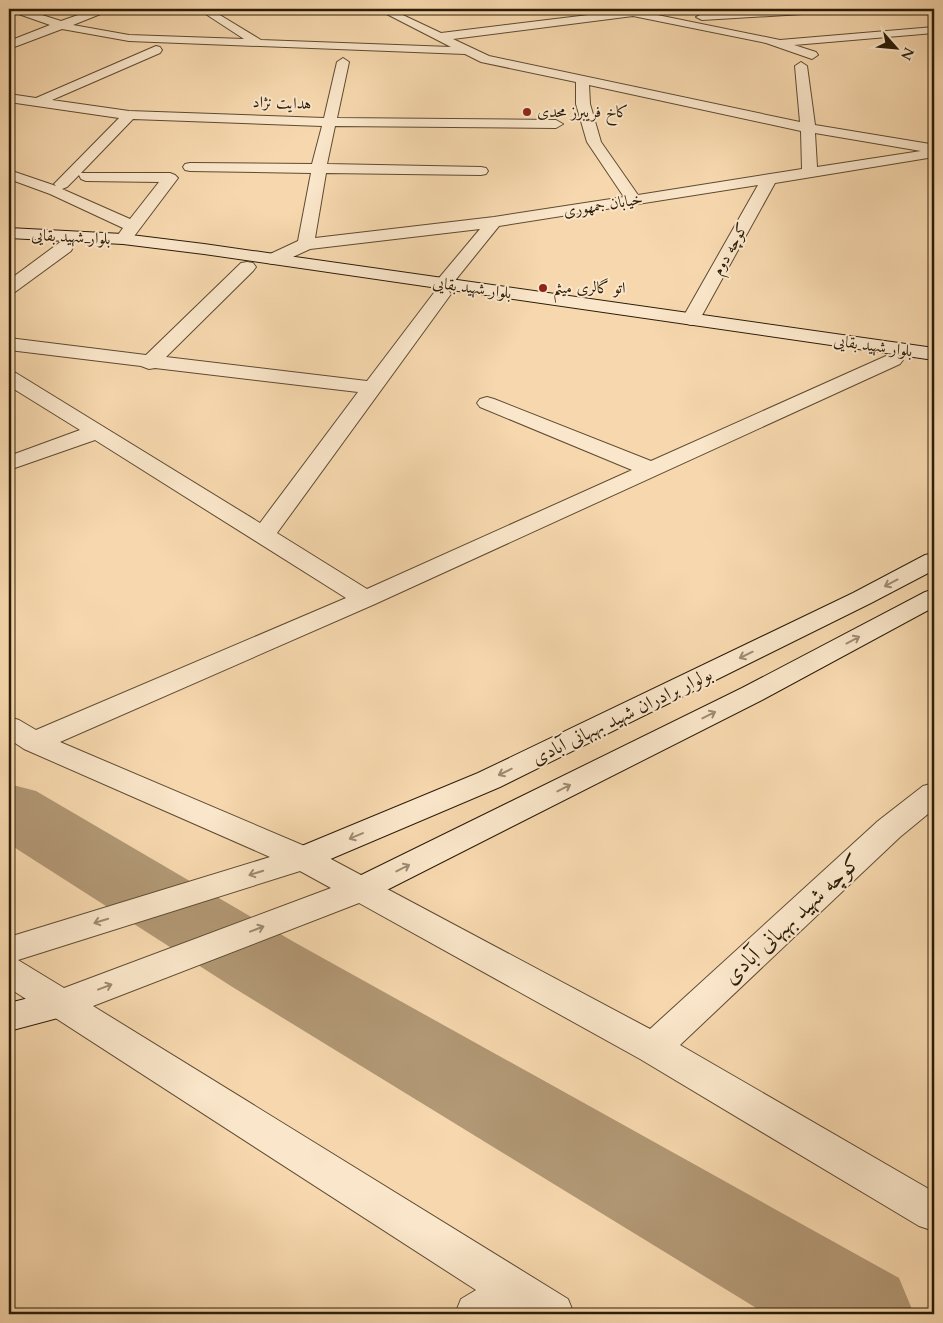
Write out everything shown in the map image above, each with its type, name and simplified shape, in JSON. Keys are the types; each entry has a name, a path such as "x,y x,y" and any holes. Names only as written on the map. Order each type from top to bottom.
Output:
{"street":[{"path":"14,9 58,26 96,35 260,44 466,51"},
{"path":"9,44 104,9"},
{"path":"203,9 260,44"},
{"path":"382,9 485,59 808,128 934,148"},
{"path":"613,9 776,42 812,55"},
{"path":"663,19 835,9"},
{"path":"920,9 934,12"},
{"path":"440,37 635,13"},
{"path":"776,42 934,30"},
{"path":"37,102 156,50"},
{"path":"306,244 319,168 343,62"},
{"path":"801,66 808,128 810,173"},
{"path":"582,79 583,104 594,142 634,200"},
{"name":"هدایت نژاد","path":"9,98 128,115 330,122 556,124"},
{"path":"55,191 128,115"},
{"name":"خیابان جمهوری","path":"274,259 306,244 494,222 934,153"},
{"path":"190,166 481,171"},
{"path":"9,174 55,191 128,233 170,178 86,176"},
{"name":"کوچه دوم","path":"691,319 769,179"},
{"path":"263,535 494,222"},
{"name":"بلوار شهید بقایی","path":"9,233 128,233 443,289 934,366"},
{"name":"بلوار شهید بقایی","path":"9,244 65,247 443,289 691,319 934,354"},
{"path":"9,288 65,247"},
{"path":"149,363 247,267"},
{"path":"9,344 149,363 372,388"},
{"path":"21,734 366,599 893,360"},
{"path":"9,377 366,599"},
{"path":"487,403 652,470"},
{"path":"9,462 96,432"},
{"name":"بولوار برادران شهید بهبهانی آبادی","path":"9,950 303,858 489,780 862,598 934,560"},
{"name":"بولوار برادران شهید بهبهانی آبادی","path":"9,1017 60,1004 359,890 752,694 934,596"},
{"path":"21,734 303,858 653,1048 934,1213"},
{"name":"کوچه شهید بهبهانی آبادی","path":"653,1048 889,829 934,793"},
{"path":"9,971 552,1314"},
{"path":"477,1314 513,1290"}],"waterway":[{"path":"9,809 264,965 861,1314"}],"place":[{"name":"کاخ فریبرز محدی","path":"527,112"},
{"name":"اتو گالری میثم","path":"543,288"}]}
